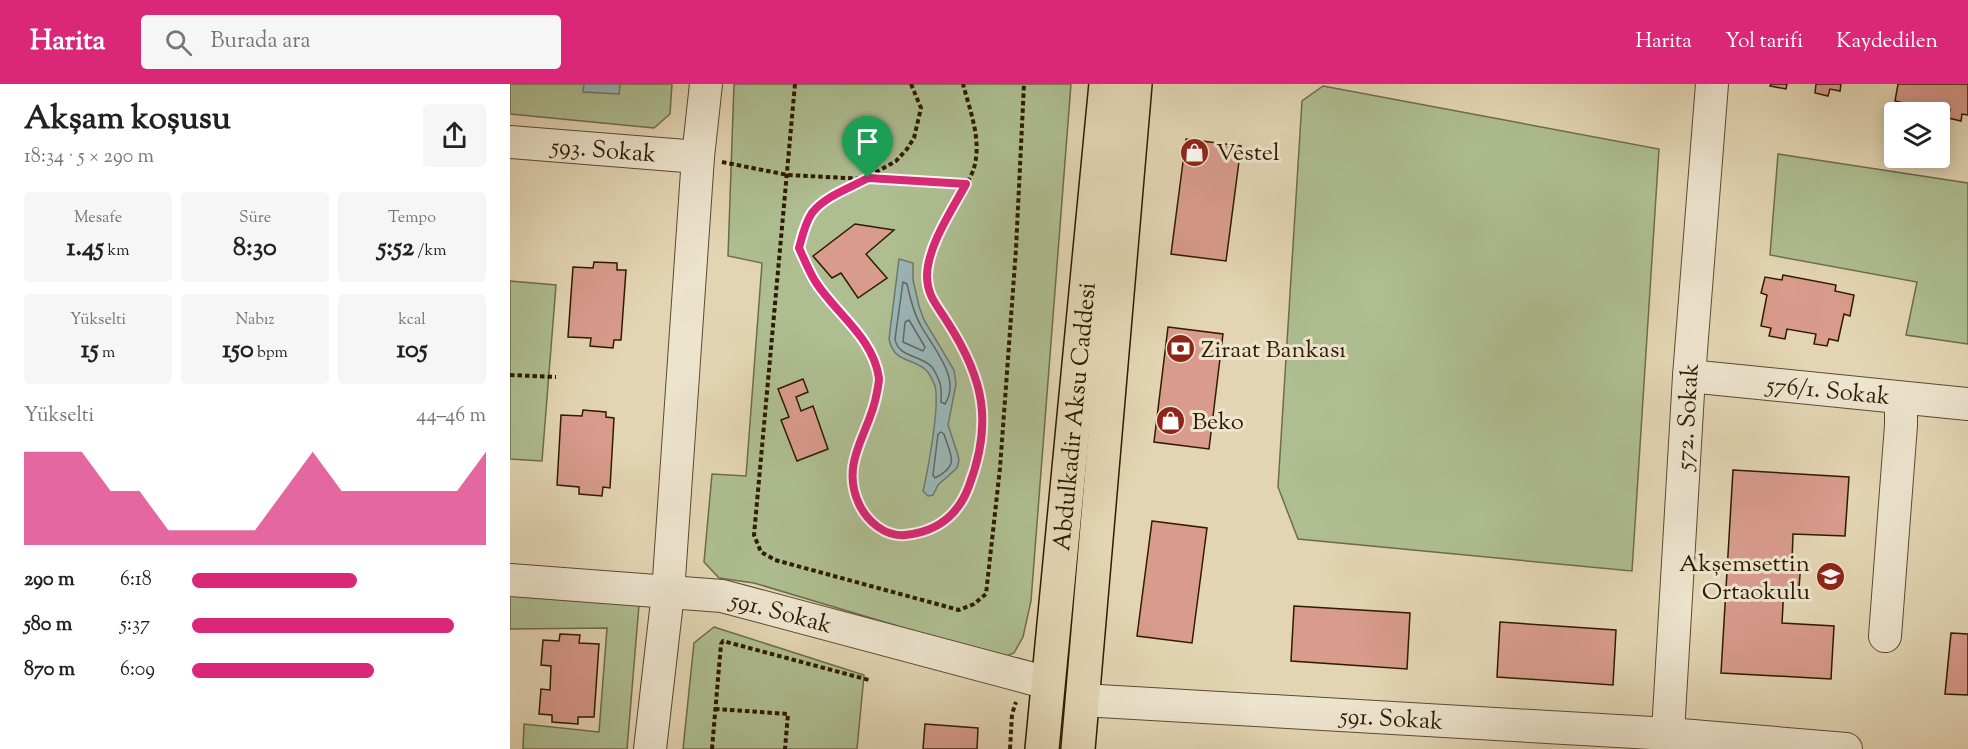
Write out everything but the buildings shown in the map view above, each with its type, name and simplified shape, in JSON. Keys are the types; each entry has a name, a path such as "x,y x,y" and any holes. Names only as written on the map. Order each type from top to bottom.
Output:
{"main road":[{"name":"Abdulkadir Aksu Caddesi","path":"1042,749 1106,84"},
{"name":"Abdulkadir Aksu Caddesi","path":"1078,749 1135,84"}],"street":[{"path":"650,749 668,593 698,157 706,84"},
{"name":"572. Sokak","path":"1668,741 1689,376 1712,84"},
{"name":"593. Sokak","path":"510,142 698,157"},
{"name":"576/1. Sokak","path":"1689,376 1968,404"},
{"path":"1885,636 1901,425 1901,398"},
{"name":"591. Sokak","path":"510,580 722,596 1048,683"},
{"name":"591. Sokak","path":"1083,700 1668,741 1846,749"}],"path":[{"path":"795,84 754,535 761,552 775,560 959,610 974,604 986,594 1000,468 1016,249 1024,84"},
{"path":"911,84 921,108 914,138 896,161 829,199 813,213 804,229 799,248 816,282 856,330 872,354 879,380 876,403 853,461 853,486 860,506 873,524 887,532 901,536 922,533 942,524 958,509 980,458 984,421 979,390 966,353 931,300 927,275 933,247 974,169 977,146 963,84"},
{"path":"698,157 788,175 966,184"},
{"path":"510,375 556,377"},
{"path":"712,749 723,641 869,680"},
{"path":"716,709 788,714 785,749"}],"green space":[{"path":"510,84 672,84 670,114 654,128 510,114"},
{"path":"734,84 1071,84 1031,601 1023,637 1014,653 999,659 951,642 754,583 719,578 704,562 712,474 746,476 762,263 728,256"},
{"path":"1323,86 1659,149 1632,571 1298,539 1278,487 1302,101"},
{"path":"1778,154 1968,183 1968,344 1906,335 1917,282 1770,255"},
{"path":"510,281 556,285 542,461 510,459"},
{"path":"510,595 639,605 627,749 523,749 524,724 599,732 607,628 510,629"},
{"path":"714,627 864,675 857,749 683,749 694,643"}],"water":[{"path":"584,84 620,84 619,94 583,92"},
{"path":"899,259 913,263 913,280 919,306 924,320 954,370 956,384 948,425 959,460 957,468 938,485 933,495 928,496 923,491 933,438 936,407 935,386 927,371 899,356 891,347 889,339"}],"place":[{"name":"Vestel","path":"1195,152"},
{"name":"Ziraat Bankası","path":"1180,349"},
{"name":"Beko","path":"1171,421"},
{"name":"Akşemsettin Ortaokulu","path":"1831,577"}],"route":[{"path":"868,178 966,184 933,247 927,275 931,300 966,353 979,390 984,421 980,458 958,509 942,524 922,533 901,536 887,532 873,524 860,506 853,486 853,461 876,403 879,380 872,354 856,330 816,282 799,248 804,229 813,213 829,199 868,178"}]}
